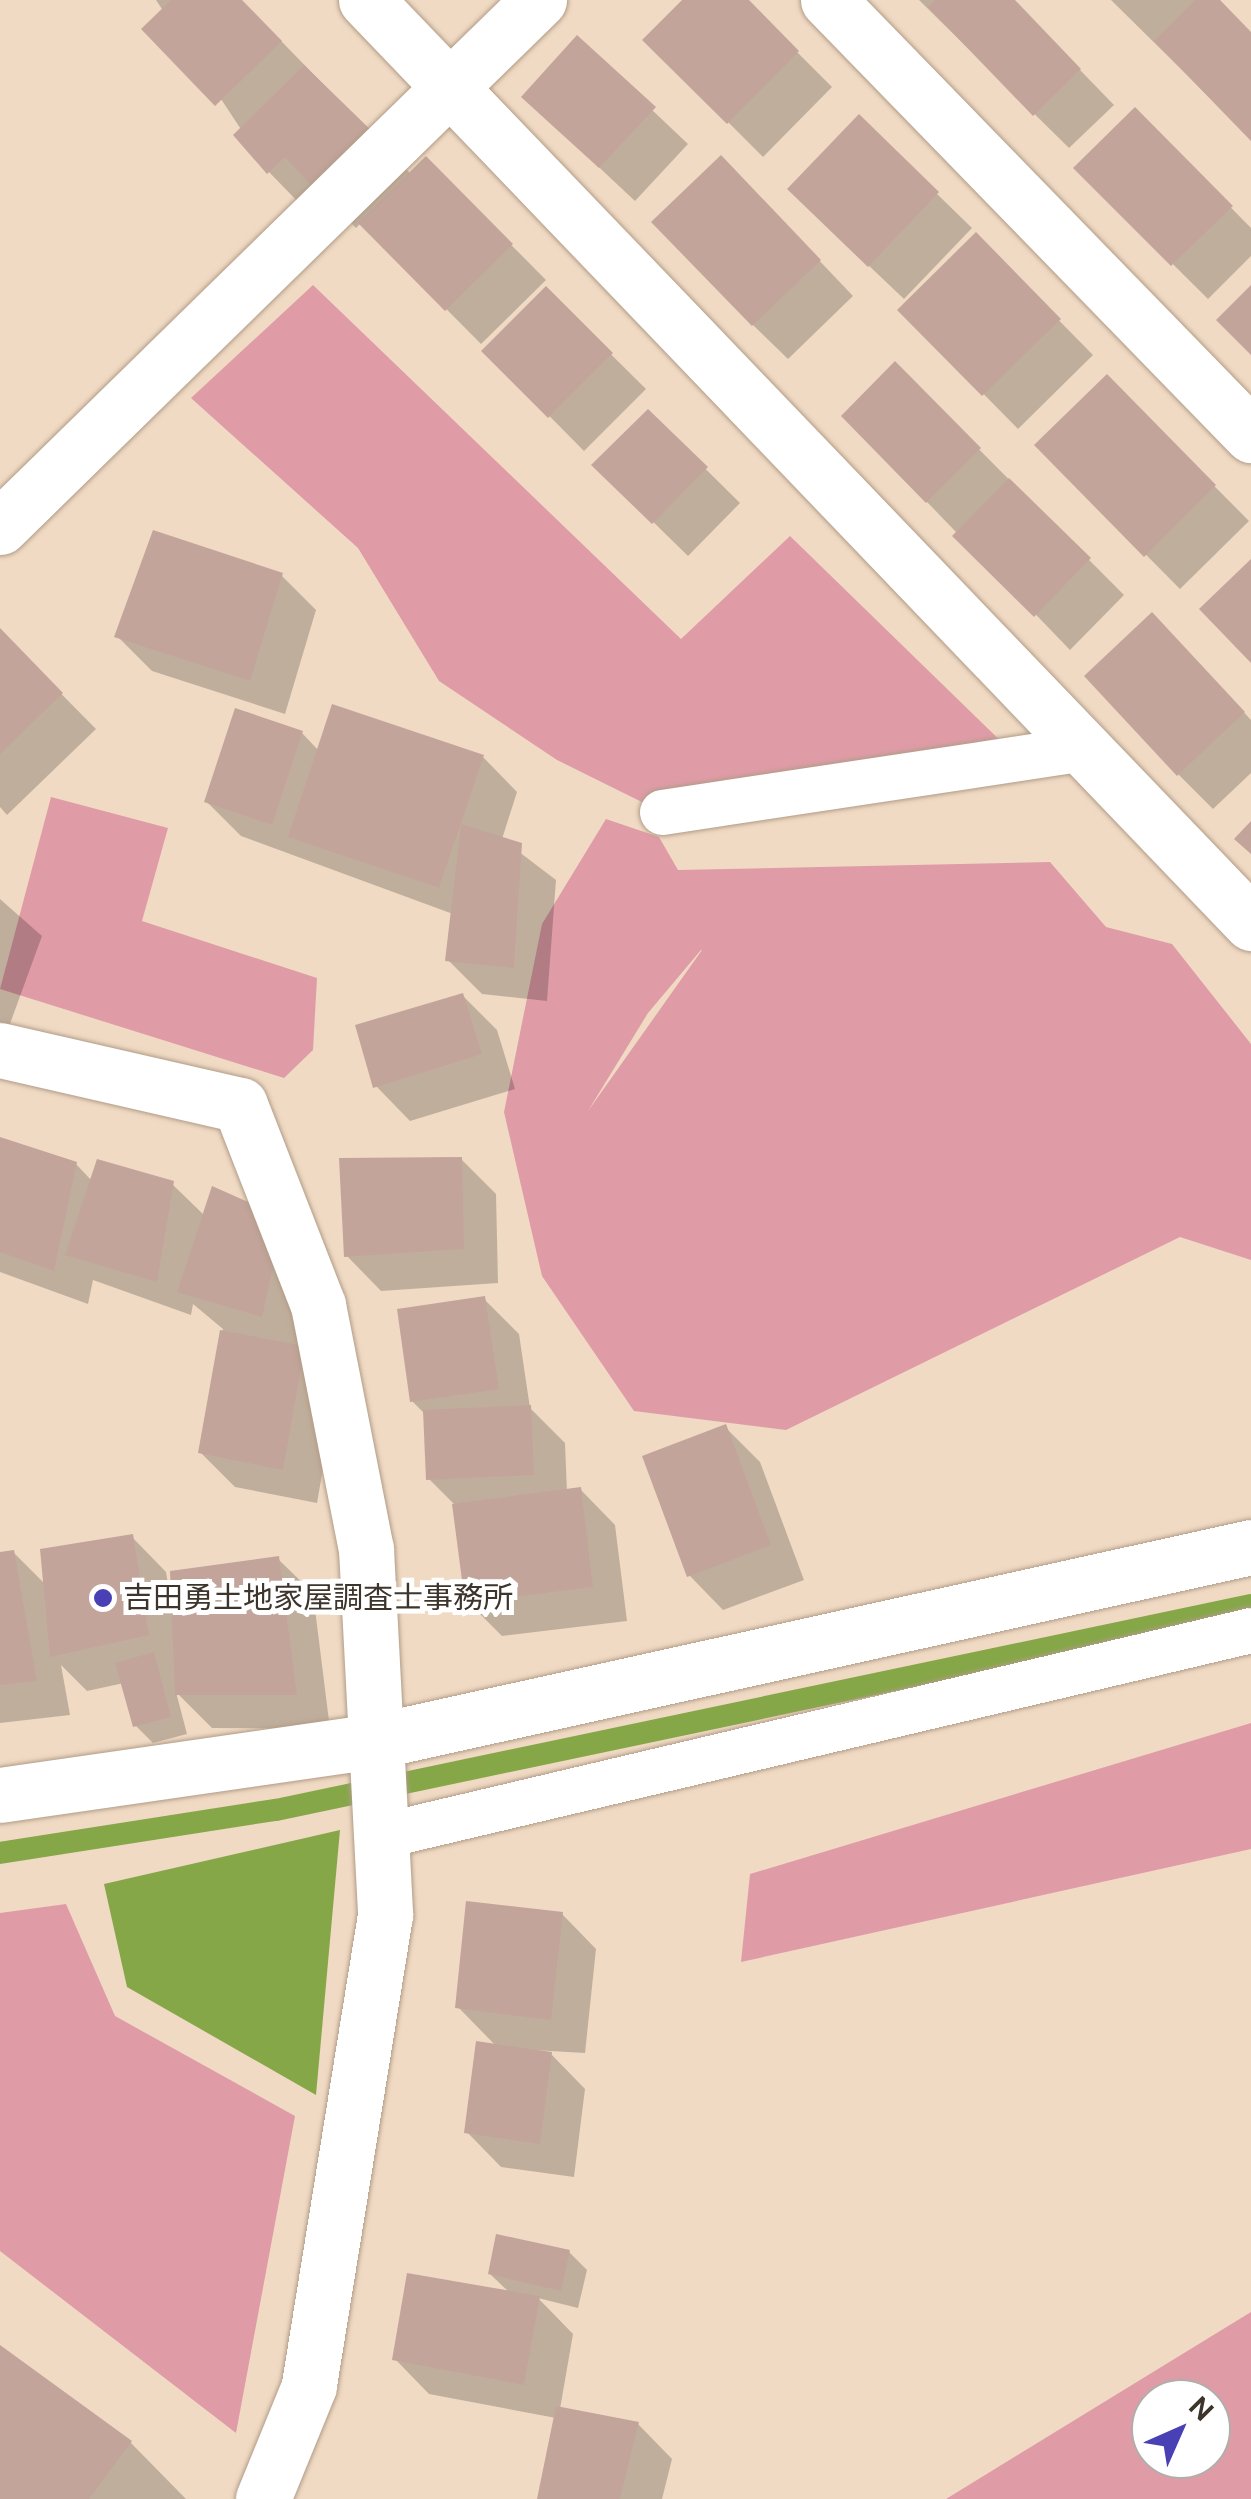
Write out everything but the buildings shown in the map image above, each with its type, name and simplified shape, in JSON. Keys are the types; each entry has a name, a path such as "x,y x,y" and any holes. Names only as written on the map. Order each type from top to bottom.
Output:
{"street":[{"path":"366,0 1251,923"},
{"path":"0,526 539,0"},
{"path":"828,0 1251,435"},
{"path":"0,1050 240,1105 318,1305 366,1549 385,1915 309,2386 263,2499"},
{"path":"0,1795 376,1750 1251,1547"}],"lane":[{"path":"662,812 1083,748"},
{"path":"380,1836 1251,1630"}],"shaded area":[{"path":"313,285 681,639 790,536 1014,754 662,812 557,760 439,681 358,548 191,398"},
{"path":"51,797 168,828 142,921 317,978 313,1050 284,1078 0,989"},
{"path":"606,819 659,837 678,870 1050,862 1106,927 1172,944 1251,1044 1251,1260 1180,1237 786,1430 634,1411 542,1276 504,1112 542,924","holes":["702,950 588,1111 648,1013"]},
{"path":"1251,1723 1251,1849 741,1962 750,1874"},
{"path":"340,1830 316,2095 127,1987 104,1884"},
{"path":"66,1904 115,2016 295,2116 236,2433 0,2251 0,1913"},
{"path":"1251,2312 1251,2499 946,2499 1131,2386 1131,2479 1231,2479 1231,2379 1142,2379"}],"waterway":[{"path":"0,1853 276,1810 1251,1605"}],"place":[{"name":"吉田勇土地家屋調査士事務所","path":"103,1598"}]}
